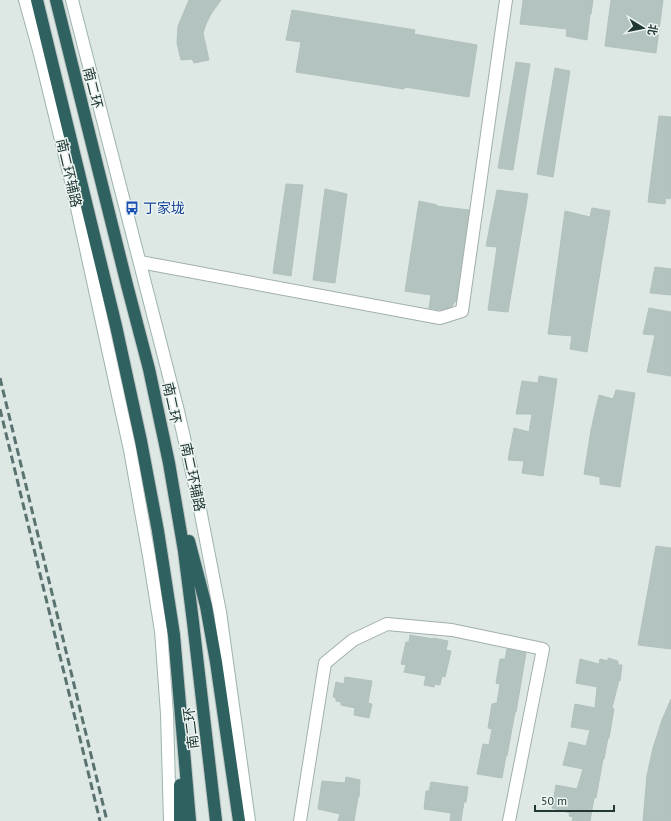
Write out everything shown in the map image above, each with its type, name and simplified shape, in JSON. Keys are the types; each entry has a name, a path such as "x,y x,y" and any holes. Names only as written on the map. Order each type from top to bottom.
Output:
{"highway":[{"name":"南二环","path":"37,0 116,326 141,441 158,531 173,627 190,821"},
{"name":"南二环","path":"56,0 149,369 169,463 184,551 216,821"},
{"path":"169,463 206,606 240,821"},
{"path":"180,821 181,716"}],"street":[{"name":"南二环辅路","path":"25,0 72,184 130,450 149,556 161,631 167,714 170,821"},
{"path":"34,0 44,31"},
{"path":"59,0 63,30"},
{"name":"南二环辅路","path":"72,0 178,411 198,499 220,612 249,821"},
{"path":"140,262 440,318 462,312 506,0"},
{"path":"300,821 325,663 353,640 387,624 452,630 543,649 509,821"}],"building":[{"path":"189,0 221,0 211,14 203,33 209,60 194,63 192,59 181,60 177,43 178,26"},
{"path":"523,0 593,0 587,40 566,36 567,29 520,24"},
{"path":"611,0 663,0 656,53 605,46"},
{"path":"292,10 415,30 414,34 477,45 469,97 405,87 404,89 296,72 301,42 286,40"},
{"path":"516,62 530,64 513,170 498,168"},
{"path":"555,68 570,71 553,177 537,174"},
{"path":"659,116 671,117 671,193 670,199 666,198 665,204 648,202"},
{"path":"286,184 303,185 291,276 273,273"},
{"path":"325,189 347,194 335,283 313,280"},
{"path":"497,190 528,194 508,312 488,310 497,247 486,246"},
{"path":"419,201 437,205 436,206 469,210 456,301 451,307 440,310 429,308 431,295 405,291"},
{"path":"592,208 610,211 587,352 570,349 572,336 548,334 565,211 590,217"},
{"path":"655,267 671,269 671,295 650,293"},
{"path":"649,308 671,312 671,376 647,372 655,335 643,334"},
{"path":"539,376 557,379 543,476 522,473 524,461 508,460 514,428 529,432 532,414 516,414 522,381 538,383"},
{"path":"616,390 635,393 620,487 600,484 600,477 584,474 591,430 599,395 613,399"},
{"path":"656,546 671,548 671,649 638,645"},
{"path":"410,635 448,641 446,650 451,651 445,677 442,676 440,685 435,684 434,687 424,685 426,676 404,672 406,665 401,664 406,642 409,642"},
{"path":"507,649 526,653 516,712 502,778 477,774 483,744 489,745 492,729 488,728 492,704 497,703 500,684 496,683 500,659 505,659"},
{"path":"608,658 618,661 618,665 622,665 620,681 619,680 612,708 614,709 609,738 603,759 596,798 594,798 590,821 572,821 573,817 569,816 570,813 552,808 556,785 577,789 583,769 563,765 569,742 586,746 590,730 571,727 575,704 595,708 597,687 576,683 580,659 599,664 600,659 608,661"},
{"path":"345,677 372,681 368,703 372,704 369,718 354,715 355,708 341,705 341,702 336,701 336,698 333,697 336,682 344,684"},
{"path":"671,699 671,821 643,821 647,775 653,748 662,720"},
{"path":"346,777 360,780 359,797 354,821 338,821 340,814 318,809 322,781 345,783"},
{"path":"431,782 468,787 461,821 450,821 451,813 424,809 426,791 429,791"}],"railway":[{"path":"0,378 107,821"},
{"path":"0,409 100,821"}],"place":[{"name":"丁家垅","path":"132,208"}]}
